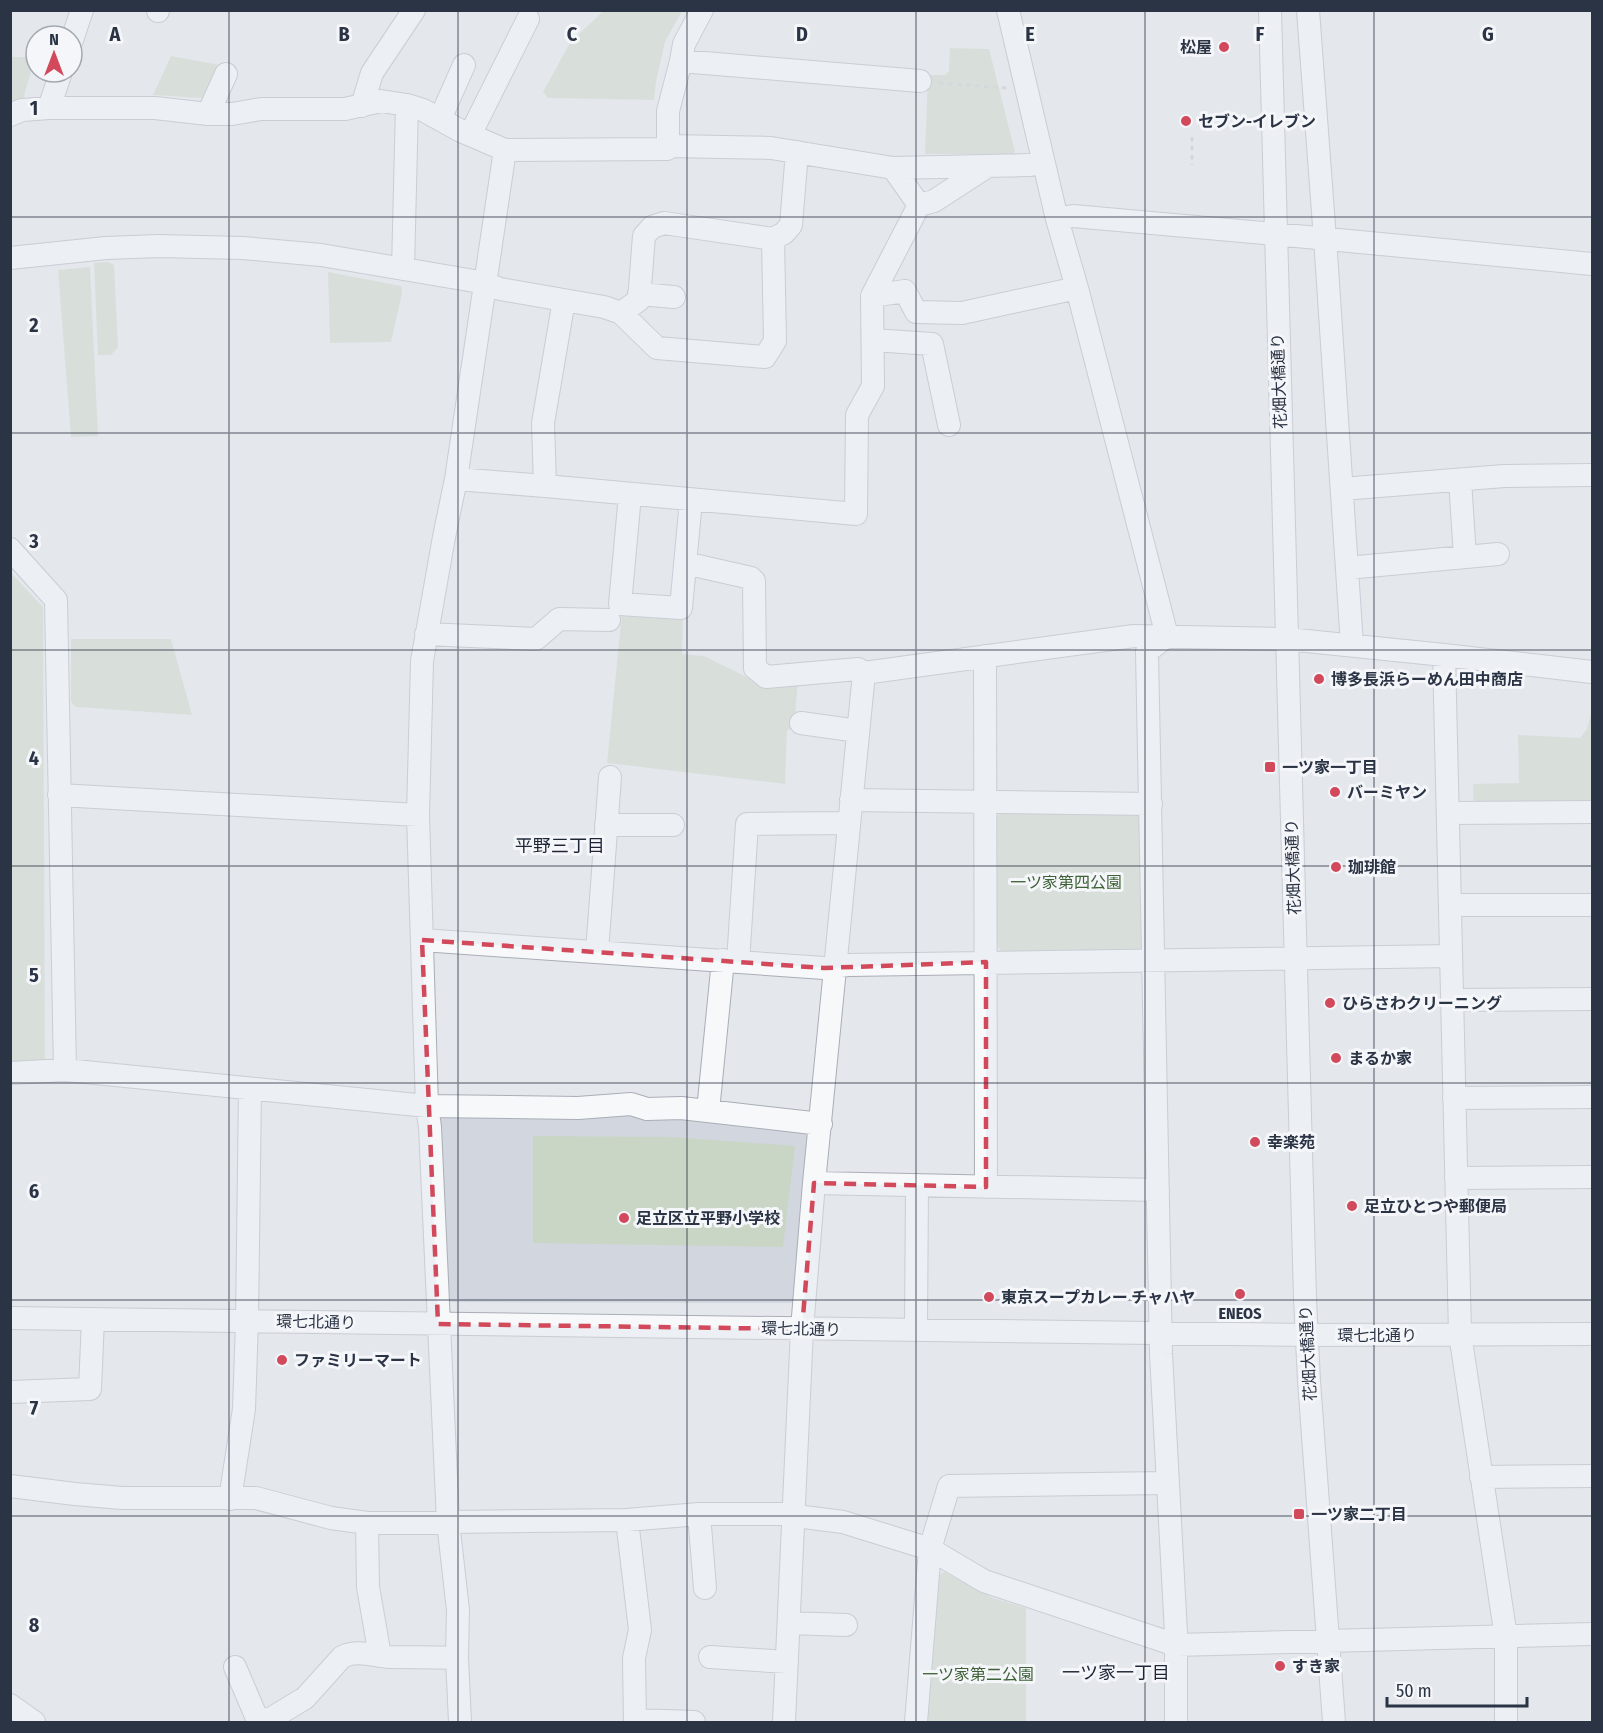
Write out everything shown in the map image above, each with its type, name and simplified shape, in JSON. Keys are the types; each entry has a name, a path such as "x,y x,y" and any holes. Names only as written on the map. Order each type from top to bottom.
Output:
{"street":[{"path":"362,106 372,73 414,10"},
{"path":"668,146 668,111 684,44 702,10"},
{"path":"1008,10 1057,219 1167,636"},
{"name":"花畑大橋通り","path":"1270,10 1306,1335 1334,1722"},
{"path":"1308,10 1352,645"},
{"path":"470,135 528,19"},
{"path":"681,60 920,81"},
{"path":"440,118 464,65"},
{"path":"208,114 226,74"},
{"path":"49,108 57,84"},
{"path":"10,115 22,111 49,108 155,108 208,114 232,114 261,109 345,109 381,101 407,105 440,118 470,135 505,150 667,149 668,146 771,148 893,168 1043,163"},
{"path":"403,269 407,105"},
{"path":"460,1722 457,1658 458,1610 448,1522 430,1127 427,1106 418,815 421,684 426,634 456,479 505,150"},
{"path":"621,313 639,300 644,236 652,226 664,223 773,239 784,233 790,225 797,152"},
{"path":"456,479 856,514 857,415 873,386 872,296 919,205 934,201 988,166"},
{"path":"893,168 919,205"},
{"path":"1057,219 1073,216 1593,264"},
{"path":"10,258 158,246 243,248 321,255 486,283 500,289 604,307 621,313 657,348 765,357 775,341 773,239"},
{"path":"872,296 905,291 916,312 963,313 1077,288"},
{"path":"639,294 674,297"},
{"path":"545,486 543,423 564,300"},
{"path":"873,340 932,344 949,425"},
{"path":"1342,489 1504,476 1593,474"},
{"path":"1460,480 1465,557"},
{"path":"630,495 620,604 681,608 691,500"},
{"path":"10,549 56,600 65,1070"},
{"path":"1347,568 1498,554"},
{"path":"685,563 751,578 754,581 755,668 766,677 858,669 864,673 1134,636 1287,639 1593,672"},
{"path":"426,634 536,639 559,619 609,620"},
{"path":"1167,636 1147,652 1161,1333 1176,1645 1176,1722"},
{"path":"1444,655 1460,1335 1506,1637 1506,1722"},
{"path":"985,656 986,1187"},
{"path":"784,1722 802,1329 864,673"},
{"path":"801,723 858,731"},
{"path":"597,952 610,777"},
{"path":"59,795 418,815"},
{"path":"851,800 1151,804"},
{"path":"1448,813 1593,812"},
{"path":"708,1111 731,961 747,824 849,823"},
{"path":"606,825 673,825"},
{"path":"1450,905 1593,905"},
{"path":"422,940 824,968 848,965 1451,956"},
{"path":"1452,1000 1593,999"},
{"path":"10,1073 65,1070 427,1106 578,1108 631,1104 647,1109 681,1108 821,1124"},
{"path":"230,1499 244,1409 250,1089"},
{"path":"1454,1098 1593,1097"},
{"path":"1456,1178 1593,1177"},
{"path":"814,1183 1158,1190"},
{"path":"916,1330 917,1185"},
{"name":"環七北通り","path":"10,1318 1306,1335 1593,1334"},
{"path":"10,1392 90,1389 93,1319"},
{"path":"1481,1477 1593,1476"},
{"path":"916,1722 930,1549 949,1486 1167,1484"},
{"path":"10,1486 122,1498 256,1498 331,1518 367,1523 627,1520 699,1514 794,1514 843,1522 930,1549 984,1581 1176,1645 1593,1634"},
{"path":"699,1514 705,1588"},
{"path":"627,1520 640,1630 634,1658 635,1721 694,1722"},
{"path":"367,1523 368,1587 380,1656"},
{"path":"789,1623 846,1625"},
{"path":"235,1667 256,1716 267,1721 305,1698 348,1653 457,1658"},
{"path":"710,1657 787,1662"},
{"path":"10,1705 34,1722"}],"path":[{"path":"920,81 1012,89"},
{"path":"1192,137 1192,165"}],"highlighted area":[{"path":"422,940 824,968 986,962 986,1187 814,1183 802,1329 438,1324"}],"shaded area":[{"name":"足立区立平野小学校","path":"629,1111 813,1134 797,1303 447,1302 438,1117"}],"green space":[{"path":"603,11 682,11 665,42 654,100 548,98 543,92 570,43"},
{"path":"950,48 989,49 1015,152 1012,154 925,154 928,75 945,75 949,71"},
{"path":"171,56 220,65 203,98 153,95"},
{"path":"11,57 24,57 24,84 27,84 23,100 11,104"},
{"path":"108,262 114,265 118,347 111,355 98,355 94,263"},
{"path":"90,267 98,436 71,437 58,270"},
{"path":"328,272 401,286 402,293 391,342 330,343"},
{"path":"11,573 43,607 44,1062 11,1062"},
{"path":"622,612 683,614 682,654 704,656 759,683 798,680 794,729 787,730 785,784 607,763"},
{"path":"71,639 171,639 192,715 76,707 71,702"},
{"path":"1592,710 1592,807 1474,808 1473,784 1519,783 1518,735 1580,738 1587,729"},
{"name":"一ツ家第四公園","path":"1003,811 1138,815 1146,820 1147,944 1139,952 1003,953 996,945 996,817"},
{"path":"533,1136 670,1137 795,1146 783,1247 533,1243"},
{"name":"一ツ家第二公園","path":"944,1572 993,1598 1026,1608 1026,1722 926,1722 939,1575"}],"place":[{"name":"松屋","path":"1224,47"},
{"name":"セブン-イレブン","path":"1186,121"},
{"name":"博多長浜らーめん田中商店","path":"1319,679"},
{"name":"一ツ家一丁目","path":"1270,767"},
{"name":"バーミヤン","path":"1335,792"},
{"name":"珈琲館","path":"1336,867"},
{"name":"ひらさわクリーニング","path":"1330,1003"},
{"name":"まるか家","path":"1336,1058"},
{"name":"幸楽苑","path":"1255,1142"},
{"name":"足立ひとつや郵便局","path":"1352,1206"},
{"name":"足立区立平野小学校","path":"624,1218"},
{"name":"ENEOS","path":"1240,1294"},
{"name":"東京スープカレー チャハヤ","path":"989,1297"},
{"name":"ファミリーマート","path":"282,1360"},
{"name":"一ツ家二丁目","path":"1299,1514"},
{"name":"すき家","path":"1280,1666"}],"district":[{"name":"平野三丁目","path":"560,846"},
{"name":"一ツ家一丁目","path":"1116,1673"}]}
